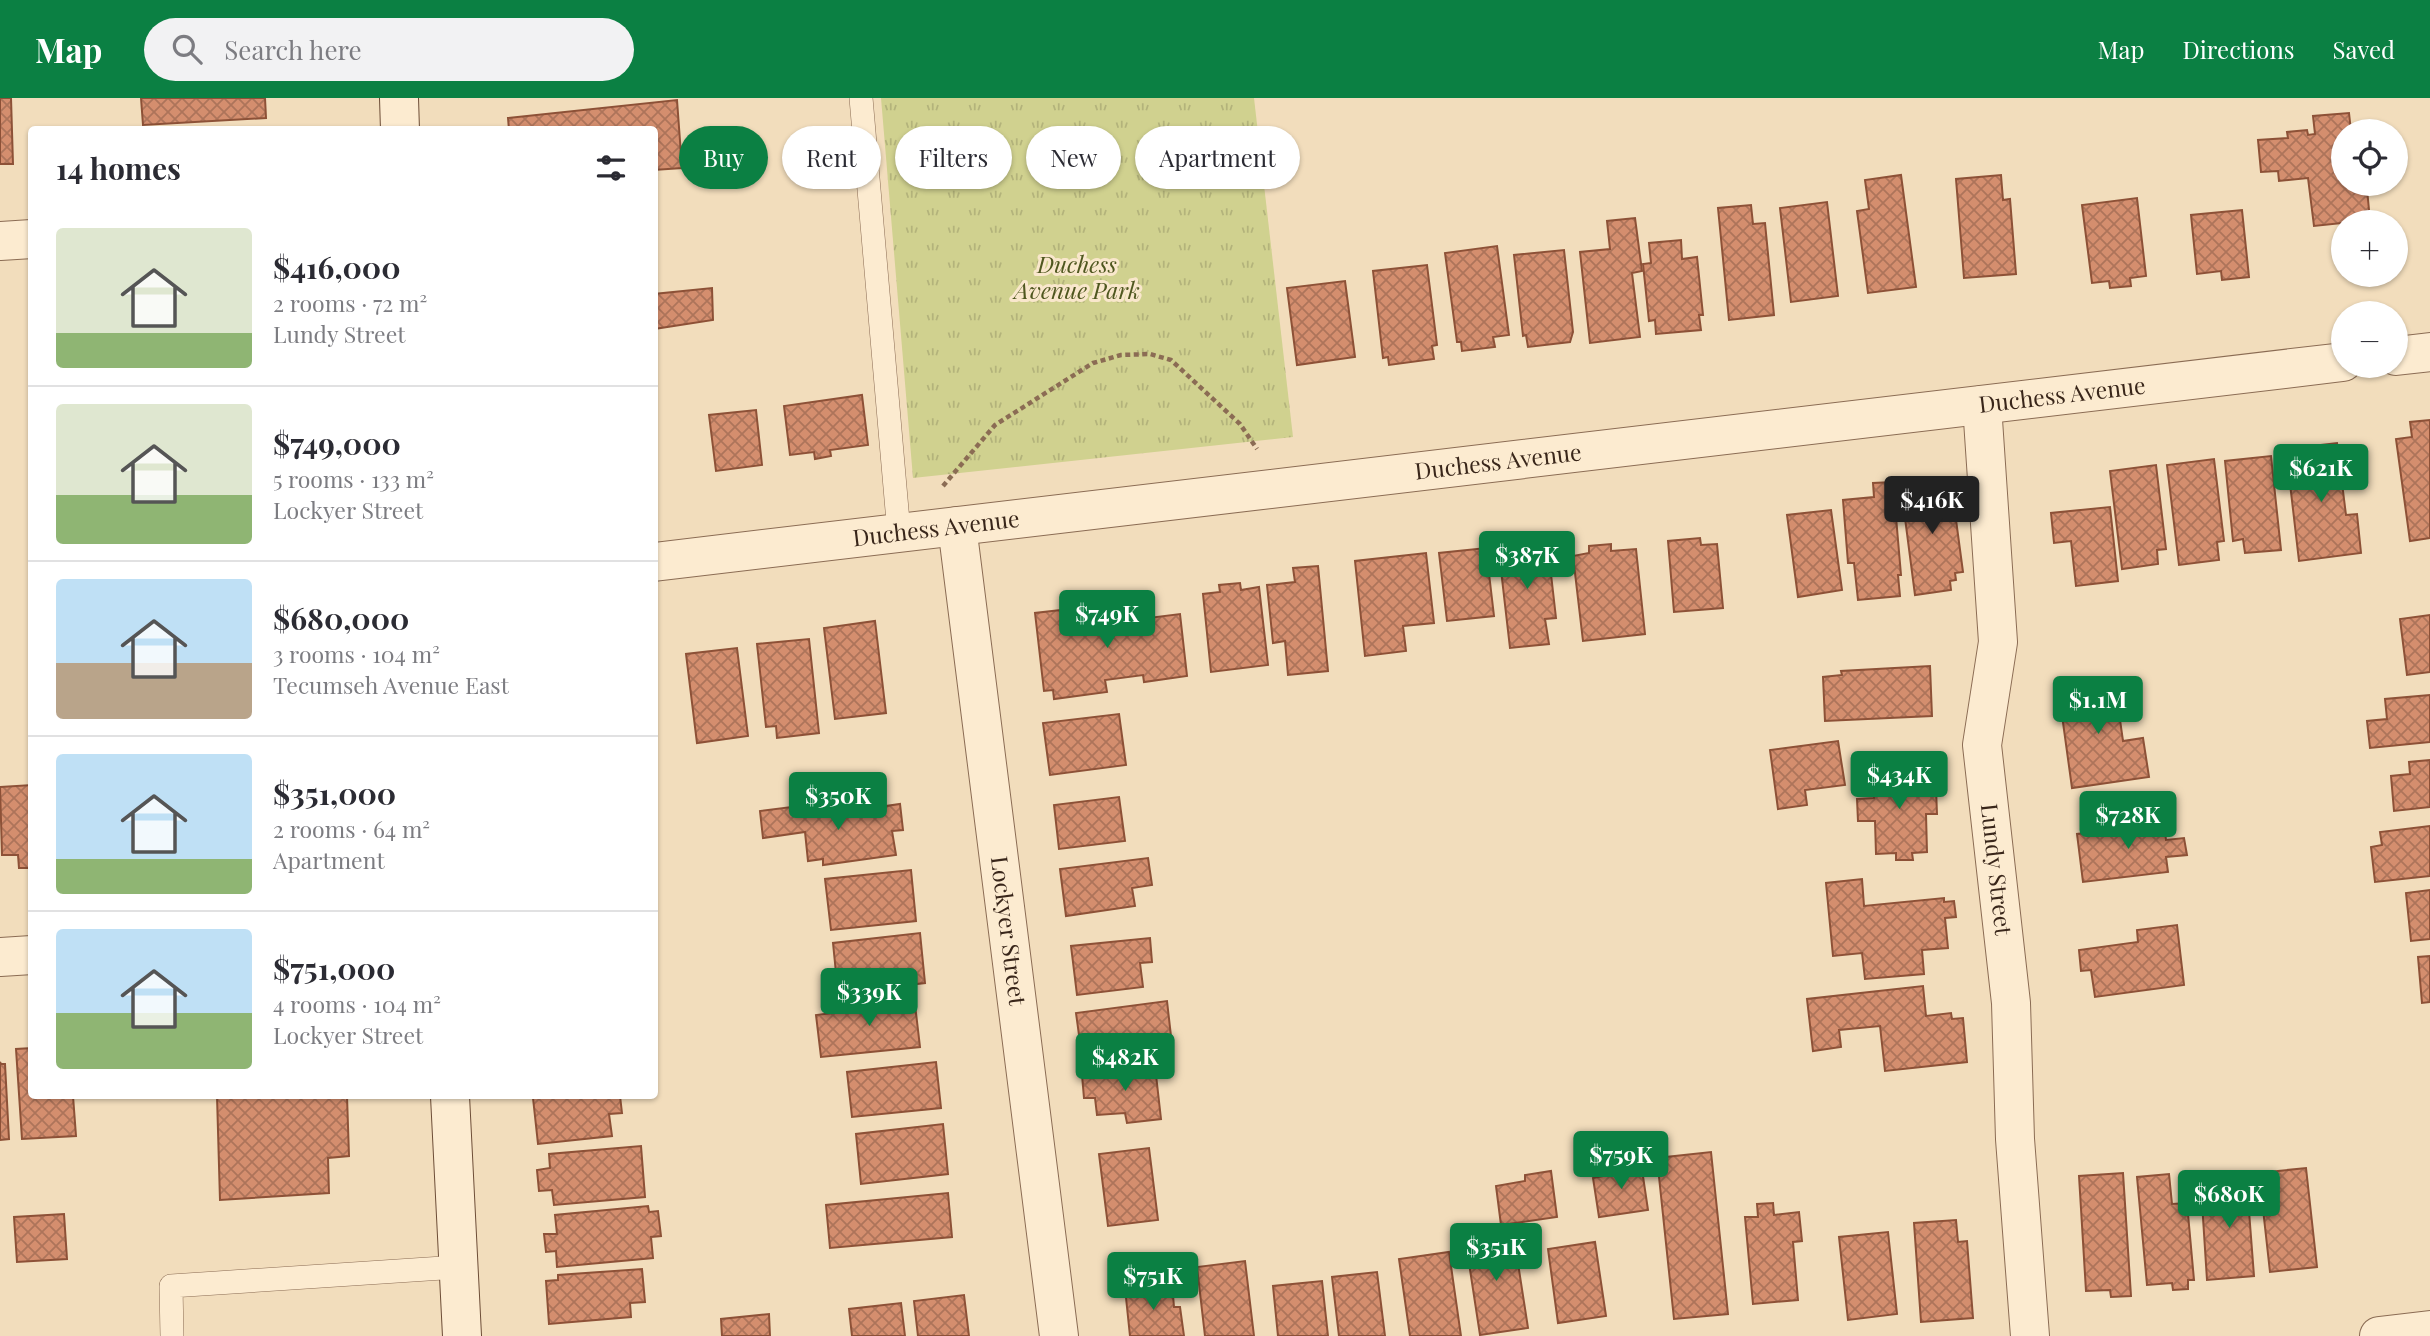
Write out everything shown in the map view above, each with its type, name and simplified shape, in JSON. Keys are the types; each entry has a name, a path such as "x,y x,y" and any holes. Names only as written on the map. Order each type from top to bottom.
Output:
{"street":[{"path":"399,98 400,126"},
{"path":"0,241 28,239"},
{"path":"2408,355 2430,352"},
{"name":"Duchess Avenue","path":"658,562 2331,363"},
{"name":"Lundy Street","path":"1982,405 1998,642 1982,745 2011,1003 2015,1139 2030,1336"},
{"name":"Lockyer Street","path":"957,526 1059,1336"},
{"path":"0,957 28,955"},
{"path":"450,1099 462,1336"},
{"path":"2379,1336 2430,1330"}],"lane":[{"path":"861,98 901,533"},
{"path":"172,1336 171,1286 458,1267"}],"path":[{"path":"901,533 996,425 1093,363 1121,355 1150,354 1171,360 1240,424 1282,488"}],"green space":[{"name":"Duchess Avenue Park","path":"881,98 1254,98 1257,126 1135,126 1135,189 1264,189 1293,437 913,478"}],"building":[{"path":"0,98 11,98 13,164 0,164"},
{"path":"141,98 265,98 266,118 143,125"},
{"path":"677,100 679,168 658,170 658,126 509,126 508,118"},
{"path":"2349,113 2350,119 2331,119 2331,196 2368,196 2369,210 2331,210 2331,224 2314,226 2308,178 2279,181 2278,171 2261,172 2258,140 2288,138 2287,132 2307,130 2308,135 2315,134 2313,116"},
{"path":"1901,175 1916,287 1868,293 1857,211 1869,209 1865,180"},
{"path":"2001,175 2003,200 2010,199 2016,274 1964,278 1956,179"},
{"path":"2137,198 2146,276 2130,278 2131,286 2110,288 2109,281 2092,283 2082,205"},
{"path":"1827,202 1838,296 1791,302 1780,208"},
{"path":"1751,205 1753,224 1765,223 1774,315 1729,320 1718,208"},
{"path":"2242,210 2249,277 2222,280 2221,271 2197,274 2191,215"},
{"path":"1635,218 1642,271 1632,273 1640,337 1590,343 1580,252 1610,249 1607,221"},
{"path":"1681,240 1682,259 1697,257 1703,315 1699,315 1701,330 1656,334 1655,320 1649,321 1643,264 1651,263 1649,243"},
{"path":"1497,246 1509,335 1493,337 1495,347 1462,351 1461,342 1457,342 1445,253"},
{"path":"1564,250 1573,332 1570,342 1528,347 1526,335 1523,336 1514,255"},
{"path":"1427,265 1437,345 1432,346 1434,359 1389,365 1388,357 1383,358 1373,271"},
{"path":"1345,281 1355,357 1297,365 1287,288"},
{"path":"712,288 713,320 658,328 658,294"},
{"path":"862,395 868,445 830,450 831,456 815,459 814,452 790,455 784,406"},
{"path":"756,410 762,465 716,471 709,415"},
{"path":"2430,420 2430,538 2410,541 2396,439 2412,437 2410,422"},
{"path":"2337,443 2346,515 2357,514 2361,553 2299,561 2286,449"},
{"path":"2271,456 2281,550 2245,553 2243,539 2233,541 2225,461"},
{"path":"2214,459 2224,541 2217,542 2219,560 2179,565 2167,465"},
{"path":"2156,465 2166,549 2157,550 2158,564 2122,569 2110,471"},
{"path":"1947,479 1952,490 1963,572 1955,573 1956,580 1950,581 1951,590 1915,595 1902,495 1906,495 1904,485"},
{"path":"1893,482 1901,575 1898,575 1900,596 1858,600 1854,563 1848,563 1843,500 1874,497 1873,483"},
{"path":"2110,507 2118,581 2076,586 2071,541 2054,543 2051,513"},
{"path":"1831,510 1842,590 1798,597 1787,515"},
{"path":"1700,538 1701,545 1717,544 1723,608 1674,612 1668,541"},
{"path":"1547,539 1556,618 1545,619 1549,644 1510,648 1498,544"},
{"path":"1611,544 1611,551 1636,549 1645,634 1583,641 1573,556 1589,553 1589,546"},
{"path":"1486,548 1494,616 1447,621 1439,553"},
{"path":"1426,553 1434,623 1403,626 1406,651 1365,656 1355,561"},
{"path":"1318,566 1328,671 1288,675 1285,641 1273,643 1267,585 1295,582 1293,568"},
{"path":"1240,583 1241,590 1259,587 1268,665 1211,672 1203,594 1220,592 1219,585"},
{"path":"1069,609 1070,617 1139,609 1141,619 1180,614 1187,676 1144,682 1143,675 1105,680 1107,692 1054,699 1053,690 1044,691 1035,613"},
{"path":"2430,615 2430,672 2407,675 2400,619"},
{"path":"875,621 886,713 835,719 824,628"},
{"path":"809,639 819,733 777,738 776,726 766,727 757,644"},
{"path":"737,648 748,736 697,743 686,654"},
{"path":"1930,666 1932,716 1825,721 1823,677 1842,675 1841,671"},
{"path":"2114,678 2123,741 2143,738 2149,777 2072,788 2058,686"},
{"path":"2430,695 2430,742 2370,748 2367,721 2387,719 2385,699"},
{"path":"1119,714 1126,765 1050,775 1043,723"},
{"path":"1838,741 1845,785 1805,790 1807,805 1778,809 1770,750"},
{"path":"2430,760 2430,807 2394,811 2391,776 2410,774 2409,762"},
{"path":"1925,768 1925,789 1936,788 1937,814 1926,814 1927,852 1912,853 1913,860 1896,860 1896,853 1876,854 1875,821 1858,821 1857,799 1874,798 1873,770"},
{"path":"28,785 28,868 19,868 18,855 2,855 0,787"},
{"path":"1119,797 1125,841 1059,849 1054,805"},
{"path":"815,804 817,816 900,804 903,830 892,831 896,855 823,865 823,859 808,861 805,832 763,838 760,811"},
{"path":"2163,816 2166,840 2184,838 2187,855 2166,857 2168,872 2083,882 2077,834 2140,827 2139,818"},
{"path":"2430,826 2430,876 2375,882 2371,847 2382,845 2380,832"},
{"path":"1148,858 1152,885 1132,888 1135,906 1066,916 1060,869"},
{"path":"911,870 916,921 831,930 825,879"},
{"path":"1862,879 1864,906 1944,898 1944,902 1954,901 1956,917 1945,918 1948,948 1922,950 1924,974 1865,979 1862,953 1833,956 1826,883"},
{"path":"2430,890 2430,939 2411,941 2406,893"},
{"path":"2177,925 2184,985 2095,997 2091,970 2081,971 2079,950 2138,942 2137,930"},
{"path":"920,933 925,983 838,993 833,943"},
{"path":"1150,938 1152,962 1140,963 1143,987 1077,995 1071,946"},
{"path":"2430,956 2430,1002 2422,1003 2418,957"},
{"path":"1923,986 1926,1016 1951,1013 1952,1019 1963,1018 1967,1062 1885,1071 1880,1026 1839,1030 1841,1047 1813,1051 1807,999"},
{"path":"914,996 920,1047 821,1057 816,1015 840,1012 840,1005"},
{"path":"1167,1001 1172,1045 1082,1057 1076,1013"},
{"path":"28,1048 28,1099 73,1099 76,1136 22,1139 16,1049"},
{"path":"0,1062 5,1064 9,1139 0,1140"},
{"path":"936,1062 941,1108 852,1117 847,1072"},
{"path":"1155,1066 1161,1119 1127,1123 1125,1113 1097,1115 1095,1098 1084,1098 1082,1075"},
{"path":"217,1099 347,1099 349,1156 328,1158 329,1193 220,1200"},
{"path":"533,1099 620,1099 622,1113 609,1114 612,1136 538,1144"},
{"path":"943,1124 948,1174 861,1184 856,1134"},
{"path":"641,1146 645,1197 554,1205 552,1190 539,1191 537,1170 550,1168 549,1154"},
{"path":"1149,1148 1158,1220 1108,1226 1099,1154"},
{"path":"1711,1152 1728,1314 1674,1319 1657,1158"},
{"path":"1641,1163 1648,1210 1599,1217 1593,1178 1614,1174 1613,1167"},
{"path":"2306,1168 2317,1267 2270,1272 2259,1173"},
{"path":"1551,1171 1557,1217 1501,1225 1496,1186 1525,1181 1525,1175"},
{"path":"2123,1173 2131,1296 2111,1297 2110,1290 2086,1291 2079,1176"},
{"path":"2169,1174 2172,1204 2187,1203 2194,1280 2188,1280 2188,1289 2173,1290 2172,1283 2147,1285 2137,1177"},
{"path":"2252,1176 2253,1197 2248,1198 2254,1276 2207,1280 2202,1202 2217,1200 2215,1179"},
{"path":"948,1193 952,1237 830,1248 826,1205"},
{"path":"1773,1203 1774,1215 1799,1212 1802,1241 1793,1242 1798,1300 1753,1304 1745,1217 1758,1217 1757,1204"},
{"path":"648,1206 649,1212 658,1211 661,1236 651,1237 653,1258 557,1267 556,1251 546,1252 544,1234 557,1234 555,1215"},
{"path":"64,1214 67,1259 17,1262 14,1217"},
{"path":"1956,1220 1958,1242 1967,1241 1973,1318 1921,1322 1914,1223"},
{"path":"1513,1231 1528,1328 1480,1335 1465,1237"},
{"path":"1888,1232 1897,1314 1848,1320 1839,1237"},
{"path":"1595,1242 1606,1316 1558,1323 1548,1249"},
{"path":"1449,1252 1461,1336 1410,1336 1399,1259"},
{"path":"1245,1261 1254,1336 1205,1336 1197,1267"},
{"path":"642,1269 645,1302 630,1303 631,1317 549,1324 546,1281 558,1280 558,1275"},
{"path":"1377,1272 1385,1336 1339,1336 1332,1277"},
{"path":"1322,1281 1328,1336 1278,1336 1273,1286"},
{"path":"1172,1283 1174,1307 1180,1307 1184,1336 1130,1336 1125,1288"},
{"path":"964,1295 969,1336 918,1336 914,1301"},
{"path":"901,1303 905,1336 852,1336 849,1309"},
{"path":"769,1314 770,1336 722,1336 721,1319"}]}
